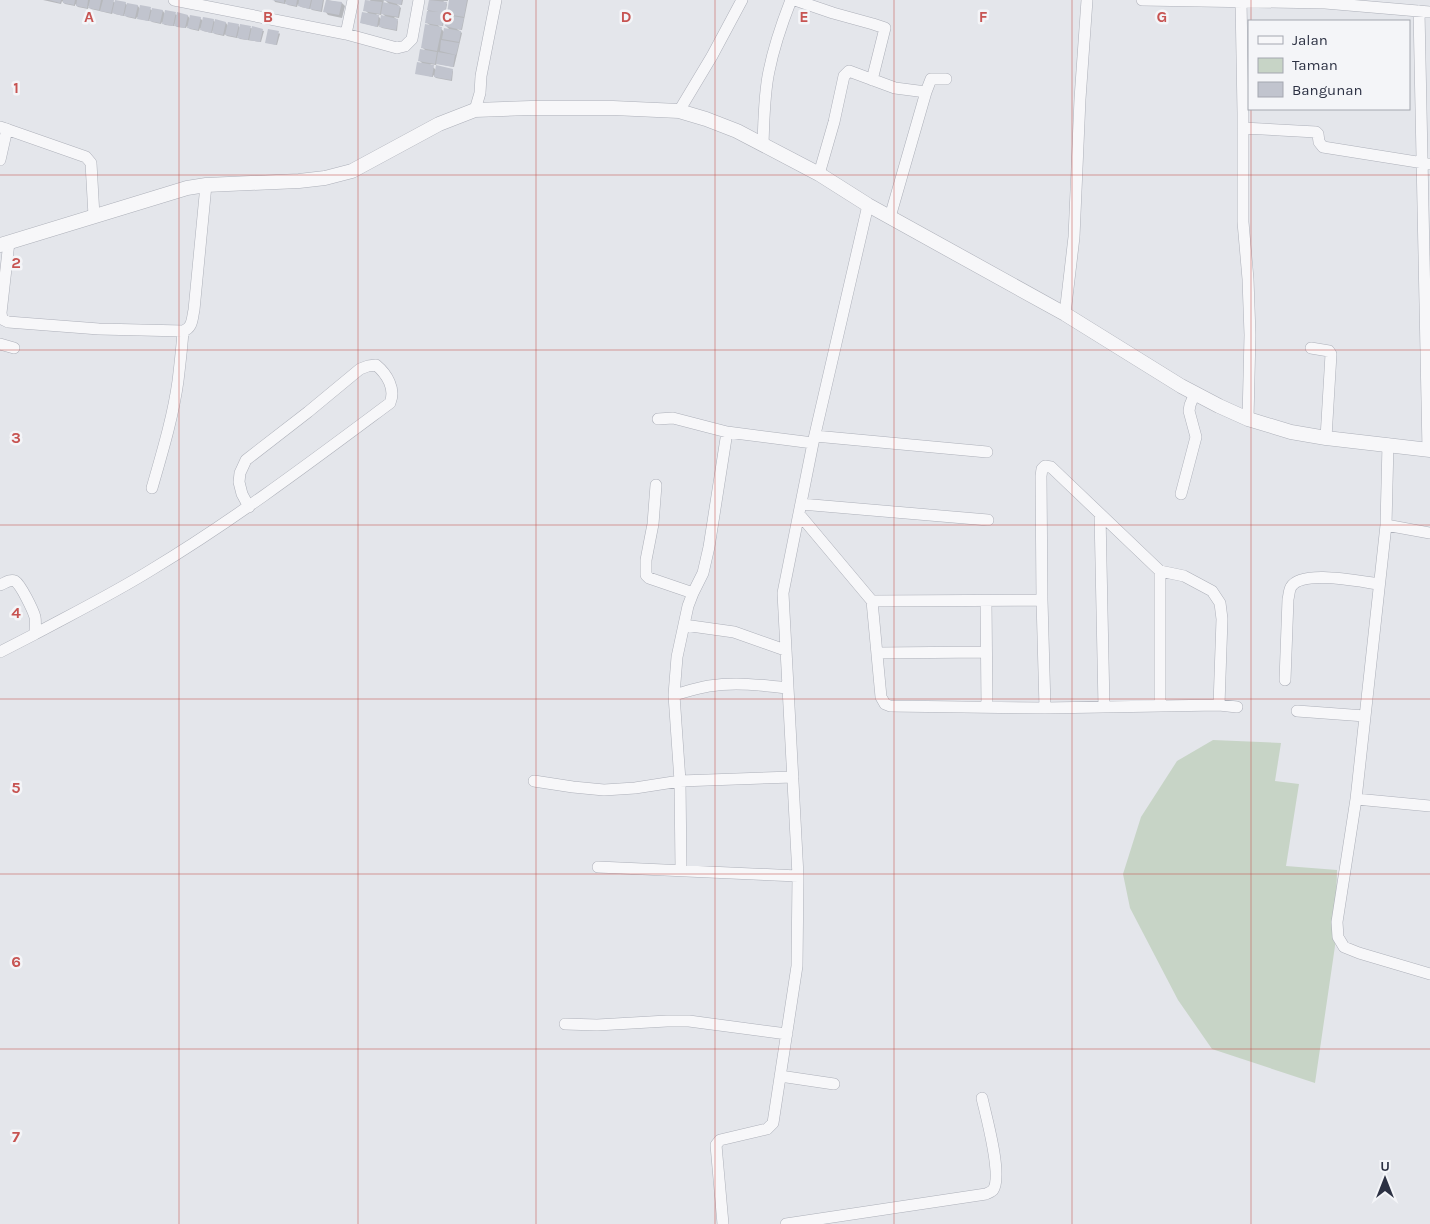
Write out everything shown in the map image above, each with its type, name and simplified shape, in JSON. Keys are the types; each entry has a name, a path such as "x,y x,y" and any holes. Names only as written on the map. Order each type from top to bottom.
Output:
{"street":[{"path":"174,0 346,34 397,48 406,46 412,39 419,0"},
{"path":"346,34 353,0"},
{"path":"475,110 480,92 481,76 496,0"},
{"path":"679,110 712,56 742,0"},
{"path":"763,144 769,71 791,0"},
{"path":"796,0 885,28 872,80"},
{"path":"1065,314 1074,237 1080,99 1087,0"},
{"path":"206,185 194,310 190,326 187,329 183,331 99,329 8,322 2,319 5,243 187,188 206,185 298,181 325,178 352,171 439,124 475,110 540,108 679,110 737,131 820,174 868,205 1065,314 1219,406 1248,419 1291,432 1429,450 1423,184 1426,163 1424,12 1324,3 1142,0"},
{"path":"1241,1 1243,222 1248,278 1250,335 1248,419"},
{"path":"820,174 844,76 849,71 895,88 926,92"},
{"path":"890,217 931,78 946,80"},
{"path":"0,160 4,128 86,157 91,163 94,216"},
{"path":"1243,128 1316,132 1319,142 1323,147 1426,163"},
{"path":"723,1224 716,1145 720,1140 767,1129 773,1123 797,966 798,876 783,593 814,440 868,205"},
{"path":"152,488 167,436 176,390 183,331"},
{"path":"0,344 14,348"},
{"path":"1311,348 1329,351 1331,354 1326,438"},
{"path":"0,652 150,571 249,507 390,403 392,391 385,372 376,365 360,369 246,460 240,473 239,482 242,494 249,507"},
{"path":"1181,494 1196,437 1189,411 1195,393"},
{"path":"658,419 673,418 727,432 987,452"},
{"path":"682,870 680,781 674,695 677,657 693,593 703,573 709,547 727,432"},
{"path":"1388,444 1386,524 1356,799 1337,922 1338,937 1344,947 1359,954 1430,974"},
{"path":"1045,708 1042,600 1042,469 1045,466 1051,467 1160,571 1184,576 1212,591 1220,603 1222,619 1219,705"},
{"path":"656,485 646,560 646,575 649,578 693,593"},
{"path":"800,509 988,520"},
{"path":"800,509 872,601 881,697 885,704 890,706 1045,708 1219,705 1237,707"},
{"path":"1100,514 1104,707"},
{"path":"1386,524 1430,533"},
{"path":"1160,571 1160,706"},
{"path":"1285,680 1288,599 1291,587 1299,580 1310,578 1379,584"},
{"path":"0,585 9,580 15,581 20,586 35,618 35,634"},
{"path":"872,601 1042,600"},
{"path":"986,601 987,707"},
{"path":"684,625 734,632 785,650"},
{"path":"878,653 986,652"},
{"path":"674,695 708,686 735,684 757,684 787,688"},
{"path":"1297,712 1365,716"},
{"path":"534,780 604,790 634,788 680,781 793,777"},
{"path":"1356,799 1430,806"},
{"path":"598,867 798,876"},
{"path":"565,1024 597,1025 689,1021 787,1034"},
{"path":"780,1076 834,1084"},
{"path":"786,1224 986,1194 992,1191 996,1164 982,1098"}],"green space":[{"path":"1213,740 1281,743 1275,781 1299,784 1286,866 1337,870 1335,946 1315,1083 1212,1049 1178,1000 1130,908 1123,874 1141,817 1177,761"}],"building":[{"path":"49,0 61,0 60,3"},
{"path":"63,0 75,0 74,5 63,3"},
{"path":"77,0 88,0 87,8 76,6"},
{"path":"90,0 101,0 99,10 88,8"},
{"path":"103,0 114,0 111,13 100,11"},
{"path":"115,0 126,2 123,16 112,13"},
{"path":"272,0 284,0 284,3"},
{"path":"286,0 297,0 296,6 285,4"},
{"path":"299,0 311,0 309,9 298,6"},
{"path":"312,0 323,0 321,11 310,9"},
{"path":"326,0 342,2 339,15 323,12"},
{"path":"365,0 382,2 380,14 363,11"},
{"path":"382,0 402,0 401,5"},
{"path":"429,0 447,2 442,26 425,23 427,11 438,12 427,10"},
{"path":"449,0 467,0 464,17 447,14"},
{"path":"383,2 400,6 398,17 381,14"},
{"path":"127,3 138,5 135,18 124,16"},
{"path":"140,5 151,7 148,21 137,19"},
{"path":"152,8 163,10 160,23 149,21"},
{"path":"165,10 176,12 173,26 162,24"},
{"path":"177,12 188,15 185,28 174,26"},
{"path":"362,12 379,15 377,27 360,23"},
{"path":"190,15 201,17 198,30 187,28"},
{"path":"381,15 398,19 396,30 379,27"},
{"path":"447,15 464,18 461,30 445,26"},
{"path":"203,17 214,19 211,33 200,30"},
{"path":"215,19 226,22 223,35 212,33"},
{"path":"228,22 239,24 236,37 225,35"},
{"path":"240,24 251,26 248,40 237,38"},
{"path":"425,24 442,27 437,51 421,48"},
{"path":"252,26 263,29 260,42 249,40"},
{"path":"444,28 461,31 459,42 442,39"},
{"path":"268,29 279,31 276,45 265,43"},
{"path":"441,40 459,43 456,55 440,51"},
{"path":"420,49 437,52 435,64 418,61"},
{"path":"438,52 455,55 453,67 436,64"},
{"path":"417,62 434,65 432,77 415,74"},
{"path":"436,65 453,69 451,80 434,77"}]}
